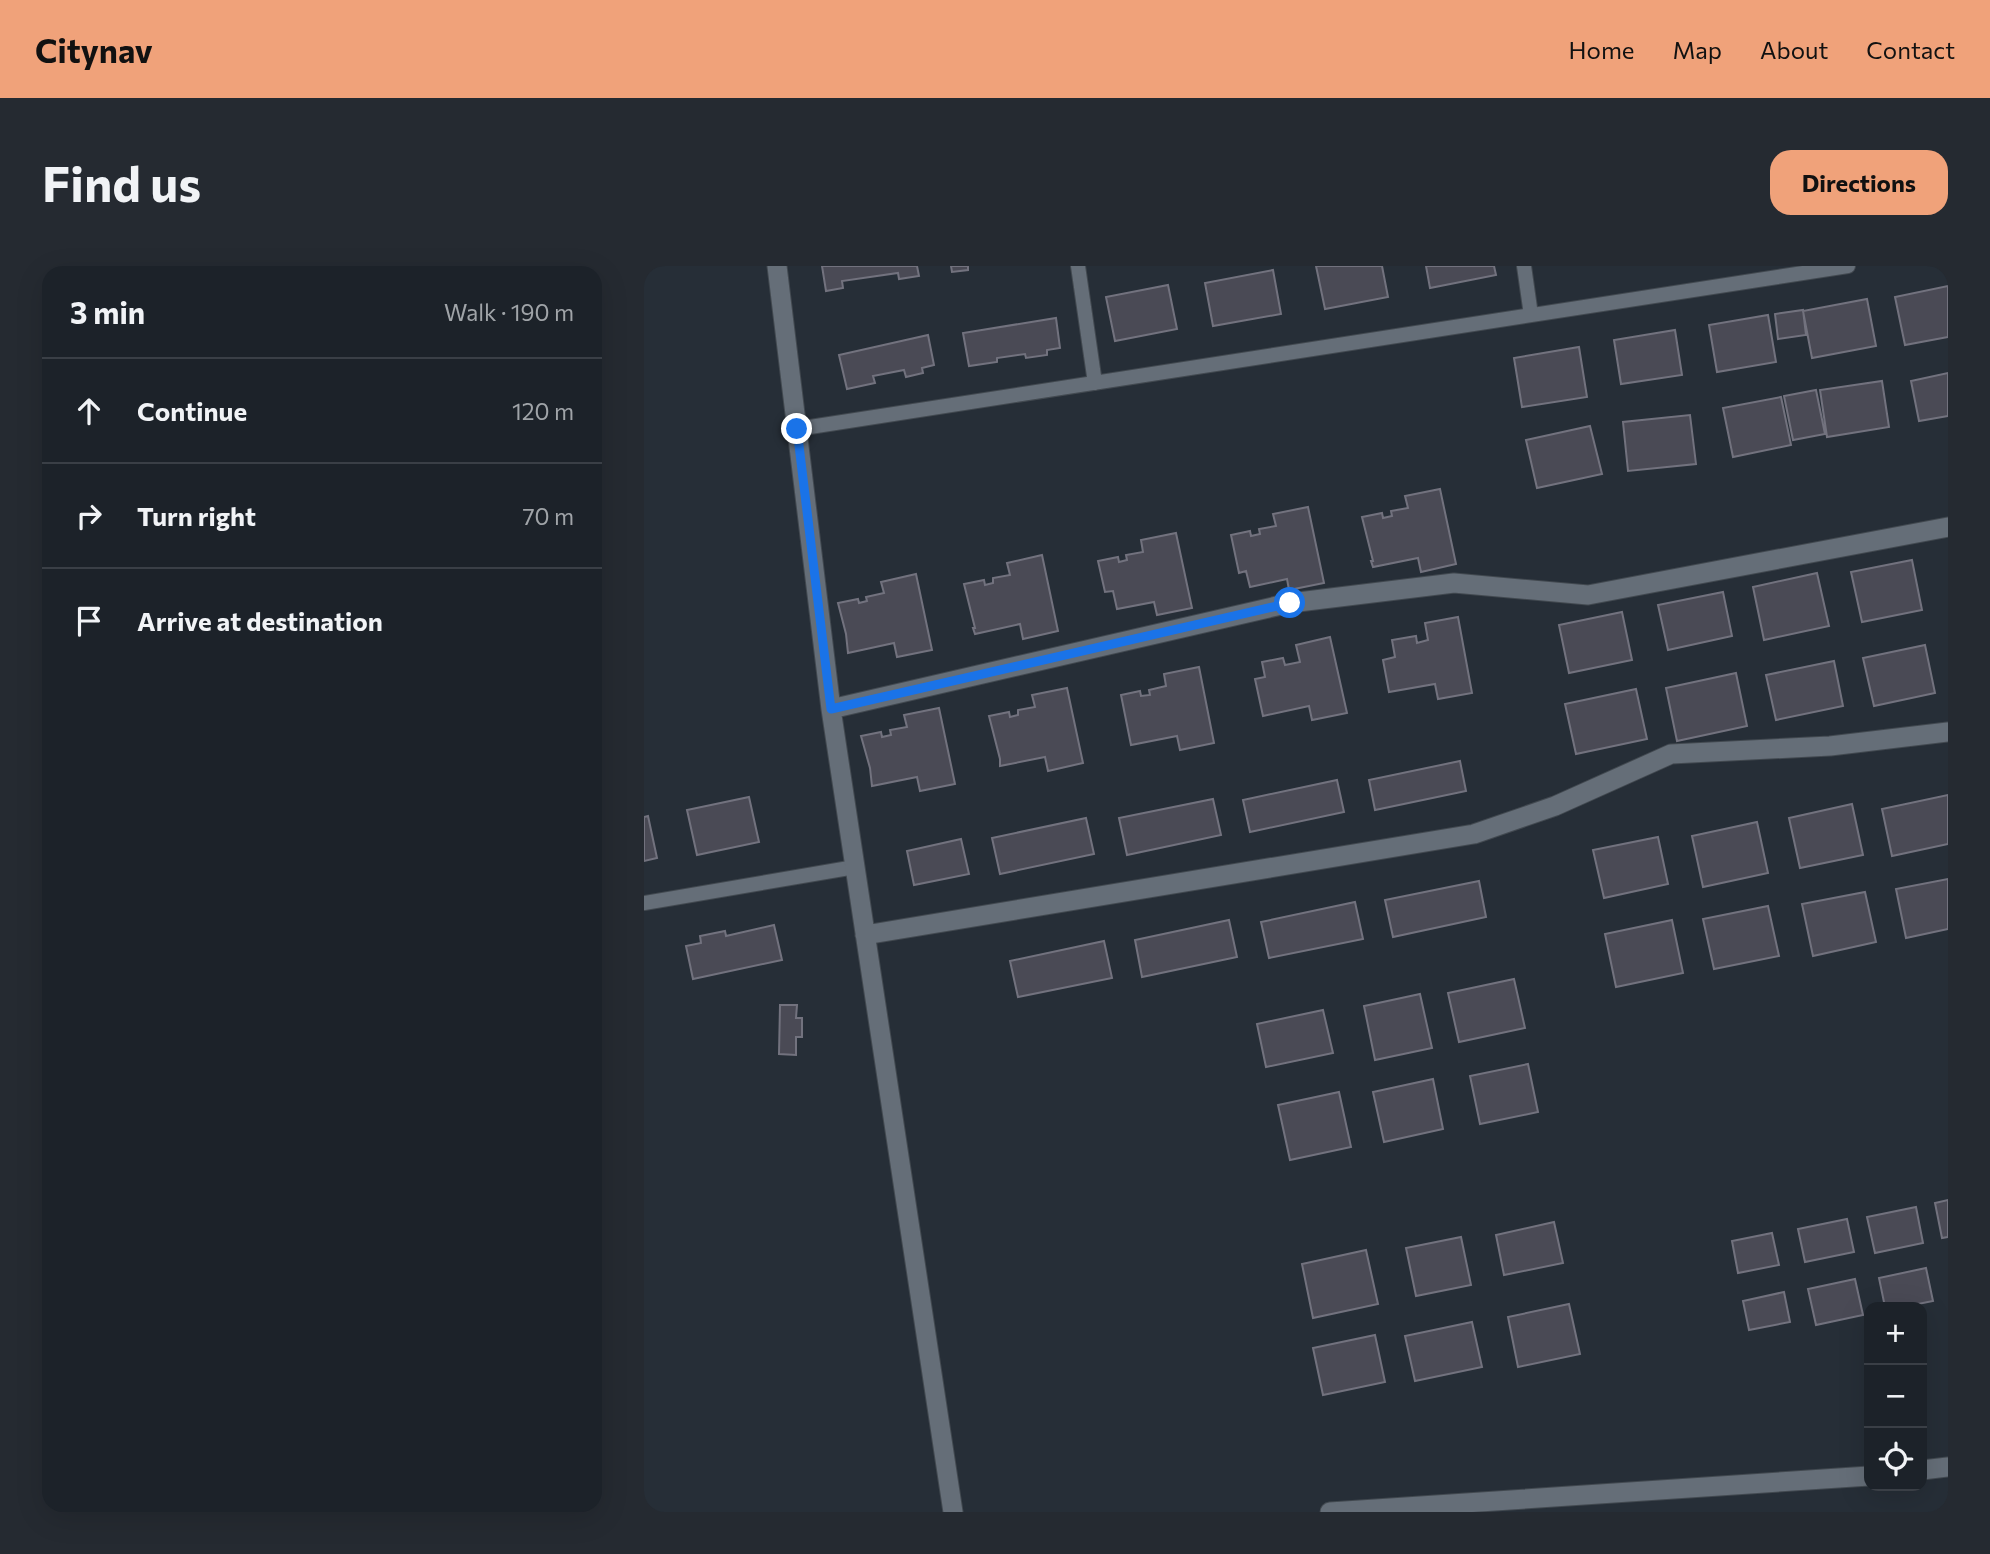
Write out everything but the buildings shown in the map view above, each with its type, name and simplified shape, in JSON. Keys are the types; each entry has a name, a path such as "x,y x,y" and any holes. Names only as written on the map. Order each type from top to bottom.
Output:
{"street":[{"path":"777,266 831,709 953,1512"},
{"path":"831,709 1290,603 1454,583 1588,595 1948,527"},
{"path":"865,936 1474,834 1555,806 1671,754 1830,746 1948,732"},
{"path":"1927,1469 1948,1467"},
{"path":"1330,1512 1864,1476"}],"lane":[{"path":"1078,266 1095,383"},
{"path":"1524,266 1531,315"},
{"path":"797,429 1848,266"},
{"path":"644,904 855,867"}],"route":[{"path":"797,429 831,709 1290,603"}]}
